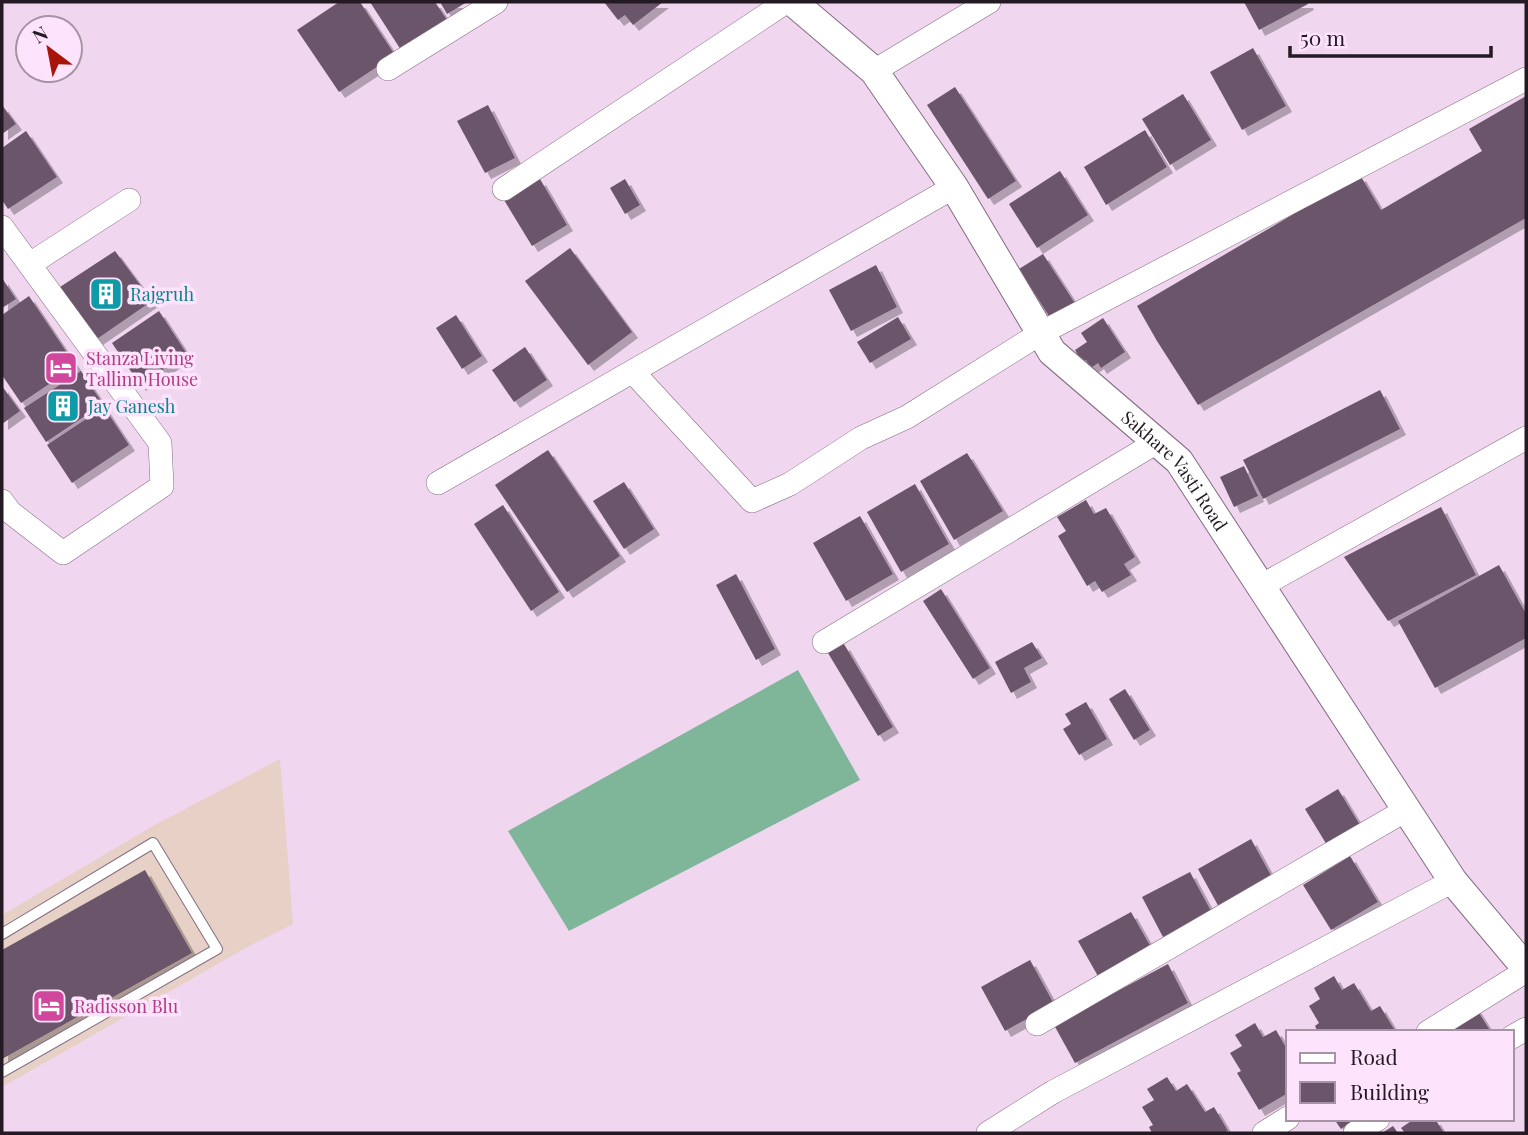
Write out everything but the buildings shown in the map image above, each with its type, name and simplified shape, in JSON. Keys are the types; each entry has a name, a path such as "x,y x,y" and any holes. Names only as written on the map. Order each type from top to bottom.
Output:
{"street":[{"path":"388,69 496,2"},
{"path":"504,189 786,2"},
{"name":"Sakhare Vasti Road","path":"793,2 874,71 954,187 1052,352 1179,461 1453,881 1526,970"},
{"path":"874,71 989,2"},
{"path":"633,372 752,501 790,484 861,438 907,417 1041,333 1526,79"},
{"path":"438,483 954,187"},
{"path":"30,264 129,200"},
{"path":"2,227 160,443 162,486 63,553 10,512 2,501"},
{"path":"1261,586 1526,438"},
{"path":"824,642 1157,442"},
{"path":"1037,1024 1406,810"},
{"path":"988,1133 1053,1092 1453,881"},
{"path":"1431,1030 1526,970"},
{"path":"1264,1133 1286,1119"},
{"path":"1355,1133 1375,1121"}],"lane":[{"path":"2,934 153,844 217,949 2,1072"}],"shaded area":[{"name":"Radisson Blu","path":"280,759 293,924 249,946 2,1087 2,915 153,826"}],"green space":[{"path":"798,670 860,780 569,931 508,831"}],"place":[{"name":"Rajgruh","path":"106,294"},
{"name":"Stanza Living Tallinn House","path":"61,368"},
{"name":"Jay Ganesh","path":"63,406"},
{"name":"Radisson Blu","path":"49,1006"}]}
